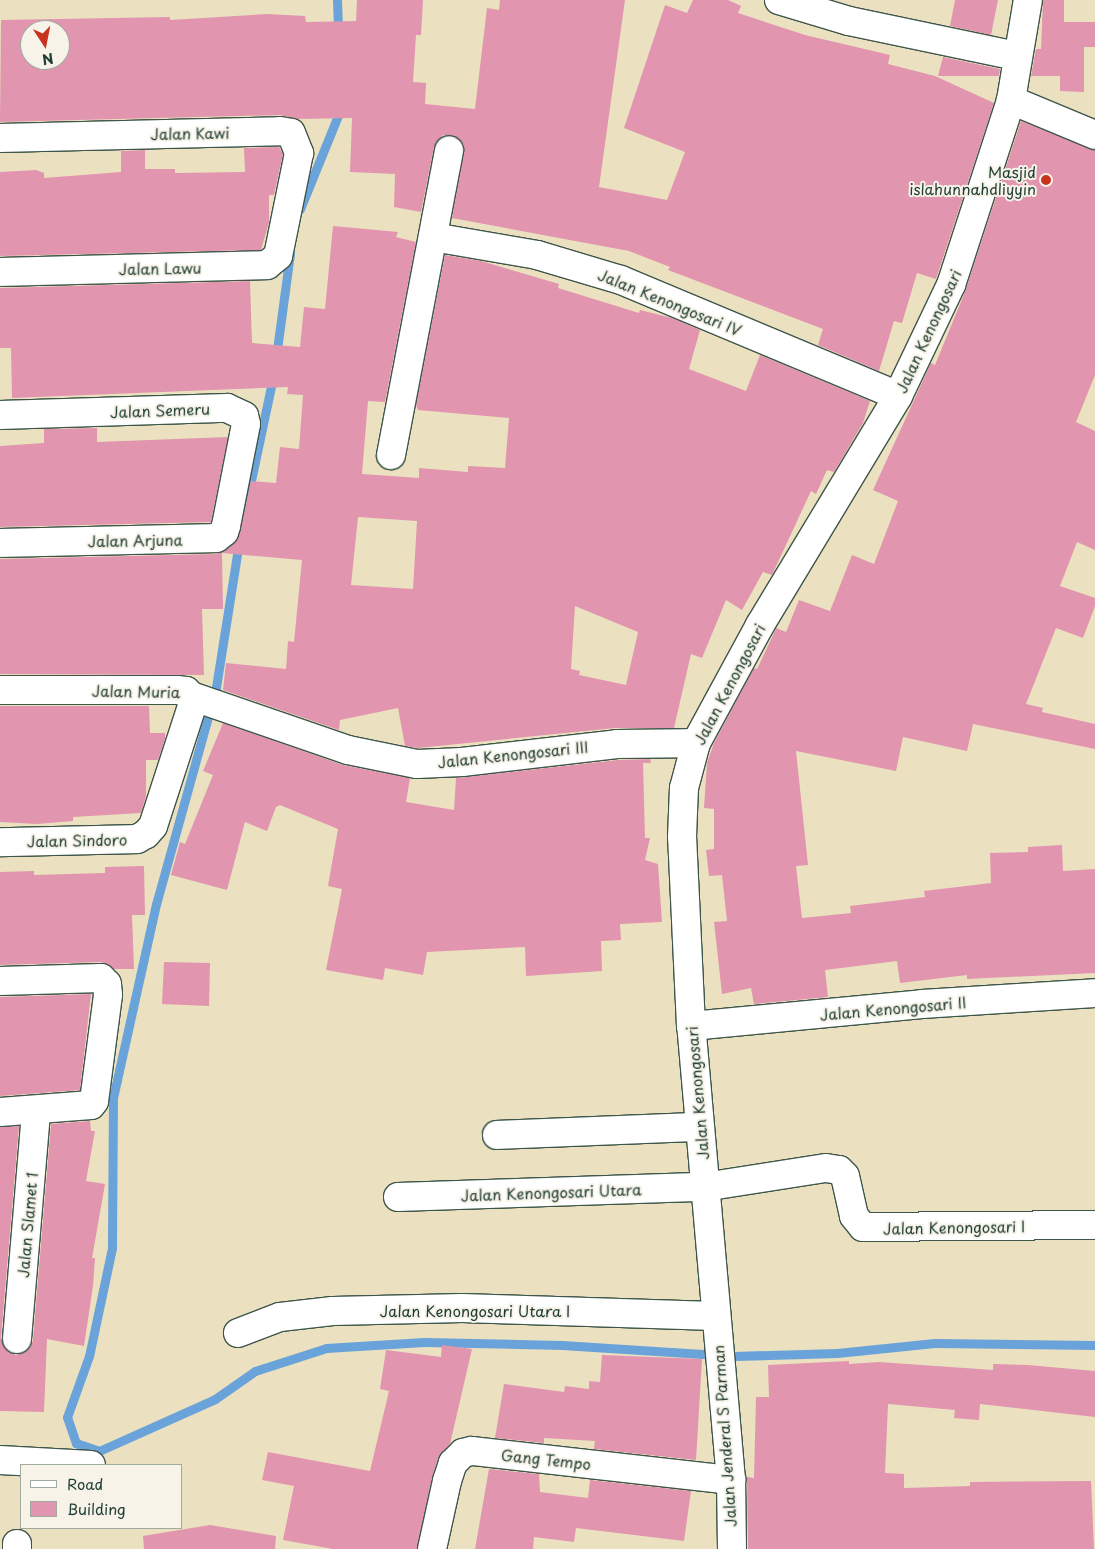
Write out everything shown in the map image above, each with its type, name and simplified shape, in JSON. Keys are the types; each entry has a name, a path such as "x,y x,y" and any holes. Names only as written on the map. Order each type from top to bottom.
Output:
{"street":[{"path":"779,0 850,22 1016,56"},
{"name":"Jalan Kenongosari","path":"716,1319 691,1026 682,815 684,788 696,743 760,625 898,396 951,285 1011,100 1016,56 1028,0"},
{"path":"1011,100 1095,135"},
{"name":"Jalan Kawi","path":"0,138 291,133 299,153 286,219"},
{"path":"391,455 449,150"},
{"name":"Jalan Lawu","path":"0,272 267,265 278,256 286,219"},
{"name":"Jalan Kenongosari IV","path":"433,237 537,255 622,280 898,396"},
{"name":"Jalan Semeru","path":"0,415 237,410 244,416 246,424 235,488"},
{"name":"Jalan Arjuna","path":"0,543 216,538 224,532 235,488"},
{"name":"Jalan Muria","path":"0,690 177,690 186,691 207,701 190,714 169,771"},
{"name":"Jalan Kenongosari III","path":"207,701 348,750 417,764 462,762 617,744 696,743"},
{"name":"Jalan Sindoro","path":"0,842 137,839 153,826 169,771"},
{"path":"0,981 101,978 106,984 108,995 91,1105 36,1111 0,1112"},
{"name":"Jalan Kenongosari II","path":"691,1026 922,1004 1095,993"},
{"name":"Jalan Slamet 1","path":"17,1339 36,1111"},
{"path":"497,1135 699,1127"},
{"name":"Jalan Kenongosari I","path":"704,1187 826,1168 839,1170 849,1184 854,1216 863,1226 1095,1225"},
{"name":"Jalan Kenongosari Utara","path":"398,1197 704,1187"},
{"name":"Jalan Kenongosari Utara I","path":"238,1333 280,1317 333,1311 462,1308 716,1319"},
{"name":"Jalan Jenderal S Parman","path":"716,1319 731,1480 732,1549"},
{"name":"Gang Tempo","path":"432,1549 447,1481 453,1463 463,1453 472,1451 731,1480"},
{"path":"0,1460 73,1464"}],"building":[{"path":"357,0 423,0 421,35 416,35 413,82 426,83 425,104 475,109 487,8 499,10 500,0 625,0 599,187 667,200 685,152 624,128 665,5 687,13 693,0 728,0 741,6 738,13 805,35 890,55 888,64 935,76 994,103 936,279 917,273 902,323 894,321 879,371 818,345 823,329 668,270 670,267 629,251 452,218 464,144 452,135 443,135 434,147 421,212 394,207 395,174 350,172 352,118 297,119 280,115 0,122 1,20 170,17 170,20 267,14 305,16 306,22 356,21"},
{"path":"955,0 998,0 991,35 950,26"},
{"path":"1043,0 1064,0 1064,22 1095,22 1095,47 1084,47 1084,92 1060,91 1060,76 1031,76 1036,49 1041,49"},
{"path":"943,57 1000,69 999,76 938,76"},
{"path":"1021,121 1095,150 1095,375 1076,422 1095,431 1095,550 1077,542 1060,586 1095,598 1095,606 1083,638 1056,628 1026,704 1043,708 1042,712 1095,724 1095,749 973,724 967,751 903,737 896,771 796,751 808,865 796,866 802,918 851,913 850,906 925,897 924,891 991,883 990,853 1028,852 1028,847 1062,845 1063,871 1095,869 1095,973 967,979 967,975 900,983 897,961 825,970 828,997 754,1004 751,988 722,994 714,922 727,921 722,875 709,876 706,850 714,849 714,809 704,808 707,763 714,743 754,668 757,669 776,628 786,632 799,600 830,611 852,555 874,564 898,501 873,490 931,363 935,365 965,292"},
{"path":"279,147 283,154 274,195 269,195 269,222 261,250 0,256 0,172 36,170 44,173 44,178 121,172 121,151 145,150 145,169 175,169 175,173 245,172 244,148"},
{"path":"333,226 398,232 396,237 416,242 385,402 368,401 362,474 419,478 419,468 468,472 468,466 505,468 509,418 418,410 416,405 445,255 481,261 559,284 558,288 639,313 640,310 672,318 700,330 689,369 746,391 760,355 870,401 863,423 834,472 827,470 816,494 811,491 772,575 763,572 742,610 726,600 702,658 691,654 674,728 615,728 418,748 405,746 398,708 340,720 339,730 223,690 226,663 286,669 288,641 294,642 302,560 222,553 223,609 202,609 204,675 0,674 0,559 216,554 225,550 239,537 251,481 276,483 280,447 299,449 303,395 287,394 288,387 12,398 11,348 0,348 0,288 250,281 252,343 300,347 304,307 325,309","holes":["358,517 417,521 413,589 351,585","575,606 638,632 626,685 579,675 580,671 571,669"]},
{"path":"97,428 97,442 228,437 211,522 0,527 0,446 44,443 44,429"},
{"path":"0,706 149,706 150,733 165,733 165,739 158,760 146,760 146,796 141,813 73,817 73,821 37,824 0,822"},
{"path":"223,723 343,765 410,778 406,802 454,810 456,778 618,760 650,759 651,763 643,763 645,838 650,838 645,860 658,864 662,922 620,924 621,940 601,941 602,971 526,976 525,947 427,952 423,975 385,968 383,980 326,970 342,889 328,886 338,829 280,805 276,807 267,831 245,822 227,890 171,875 180,842 185,844 213,775 203,771"},
{"path":"144,866 145,915 132,915 134,969 114,969 101,962 0,965 0,872 34,871 34,875 105,873 105,867"},
{"path":"164,962 210,963 209,1006 162,1004"},
{"path":"91,994 80,1090 0,1096 0,997"},
{"path":"90,1121 91,1131 95,1131 86,1181 105,1184 92,1258 95,1258 93,1286 84,1346 47,1339 44,1412 0,1411 0,1127 19,1126 1,1338 8,1352 16,1355 30,1348 33,1340 51,1124"},
{"path":"442,1345 472,1349 450,1444 438,1458 432,1478 417,1549 333,1549 283,1540 294,1486 262,1480 268,1452 370,1471 389,1391 380,1389 386,1350 441,1357"},
{"path":"602,1355 702,1359 696,1460 594,1449 595,1441 544,1438 544,1443 495,1438 504,1384 564,1392 565,1386 589,1389 589,1381 600,1382"},
{"path":"849,1361 849,1364 879,1362 993,1370 993,1364 1028,1365 1095,1371 1095,1417 980,1404 979,1420 954,1418 955,1410 888,1404 885,1473 904,1474 904,1488 970,1486 970,1482 1091,1481 1094,1549 748,1549 747,1477 754,1478 756,1397 769,1397 768,1365"},
{"path":"489,1469 539,1474 540,1492 588,1498 590,1480 691,1491 684,1541 576,1528 574,1542 534,1537 533,1549 475,1549"},
{"path":"210,1525 276,1536 275,1549 144,1549 143,1536"}],"waterway":[{"path":"337,0 338,32"},
{"path":"300,209 341,108"},
{"path":"276,357 290,253"},
{"path":"273,377 242,523 216,688 156,904 113,1098 112,1248 89,1356 67,1417 76,1443 99,1451 215,1399 255,1371 326,1348 424,1342 562,1345 734,1356 837,1353 934,1343 1095,1345"}],"place":[{"name":"Masjid islahunnahdliyyin","path":"1046,180"}]}
